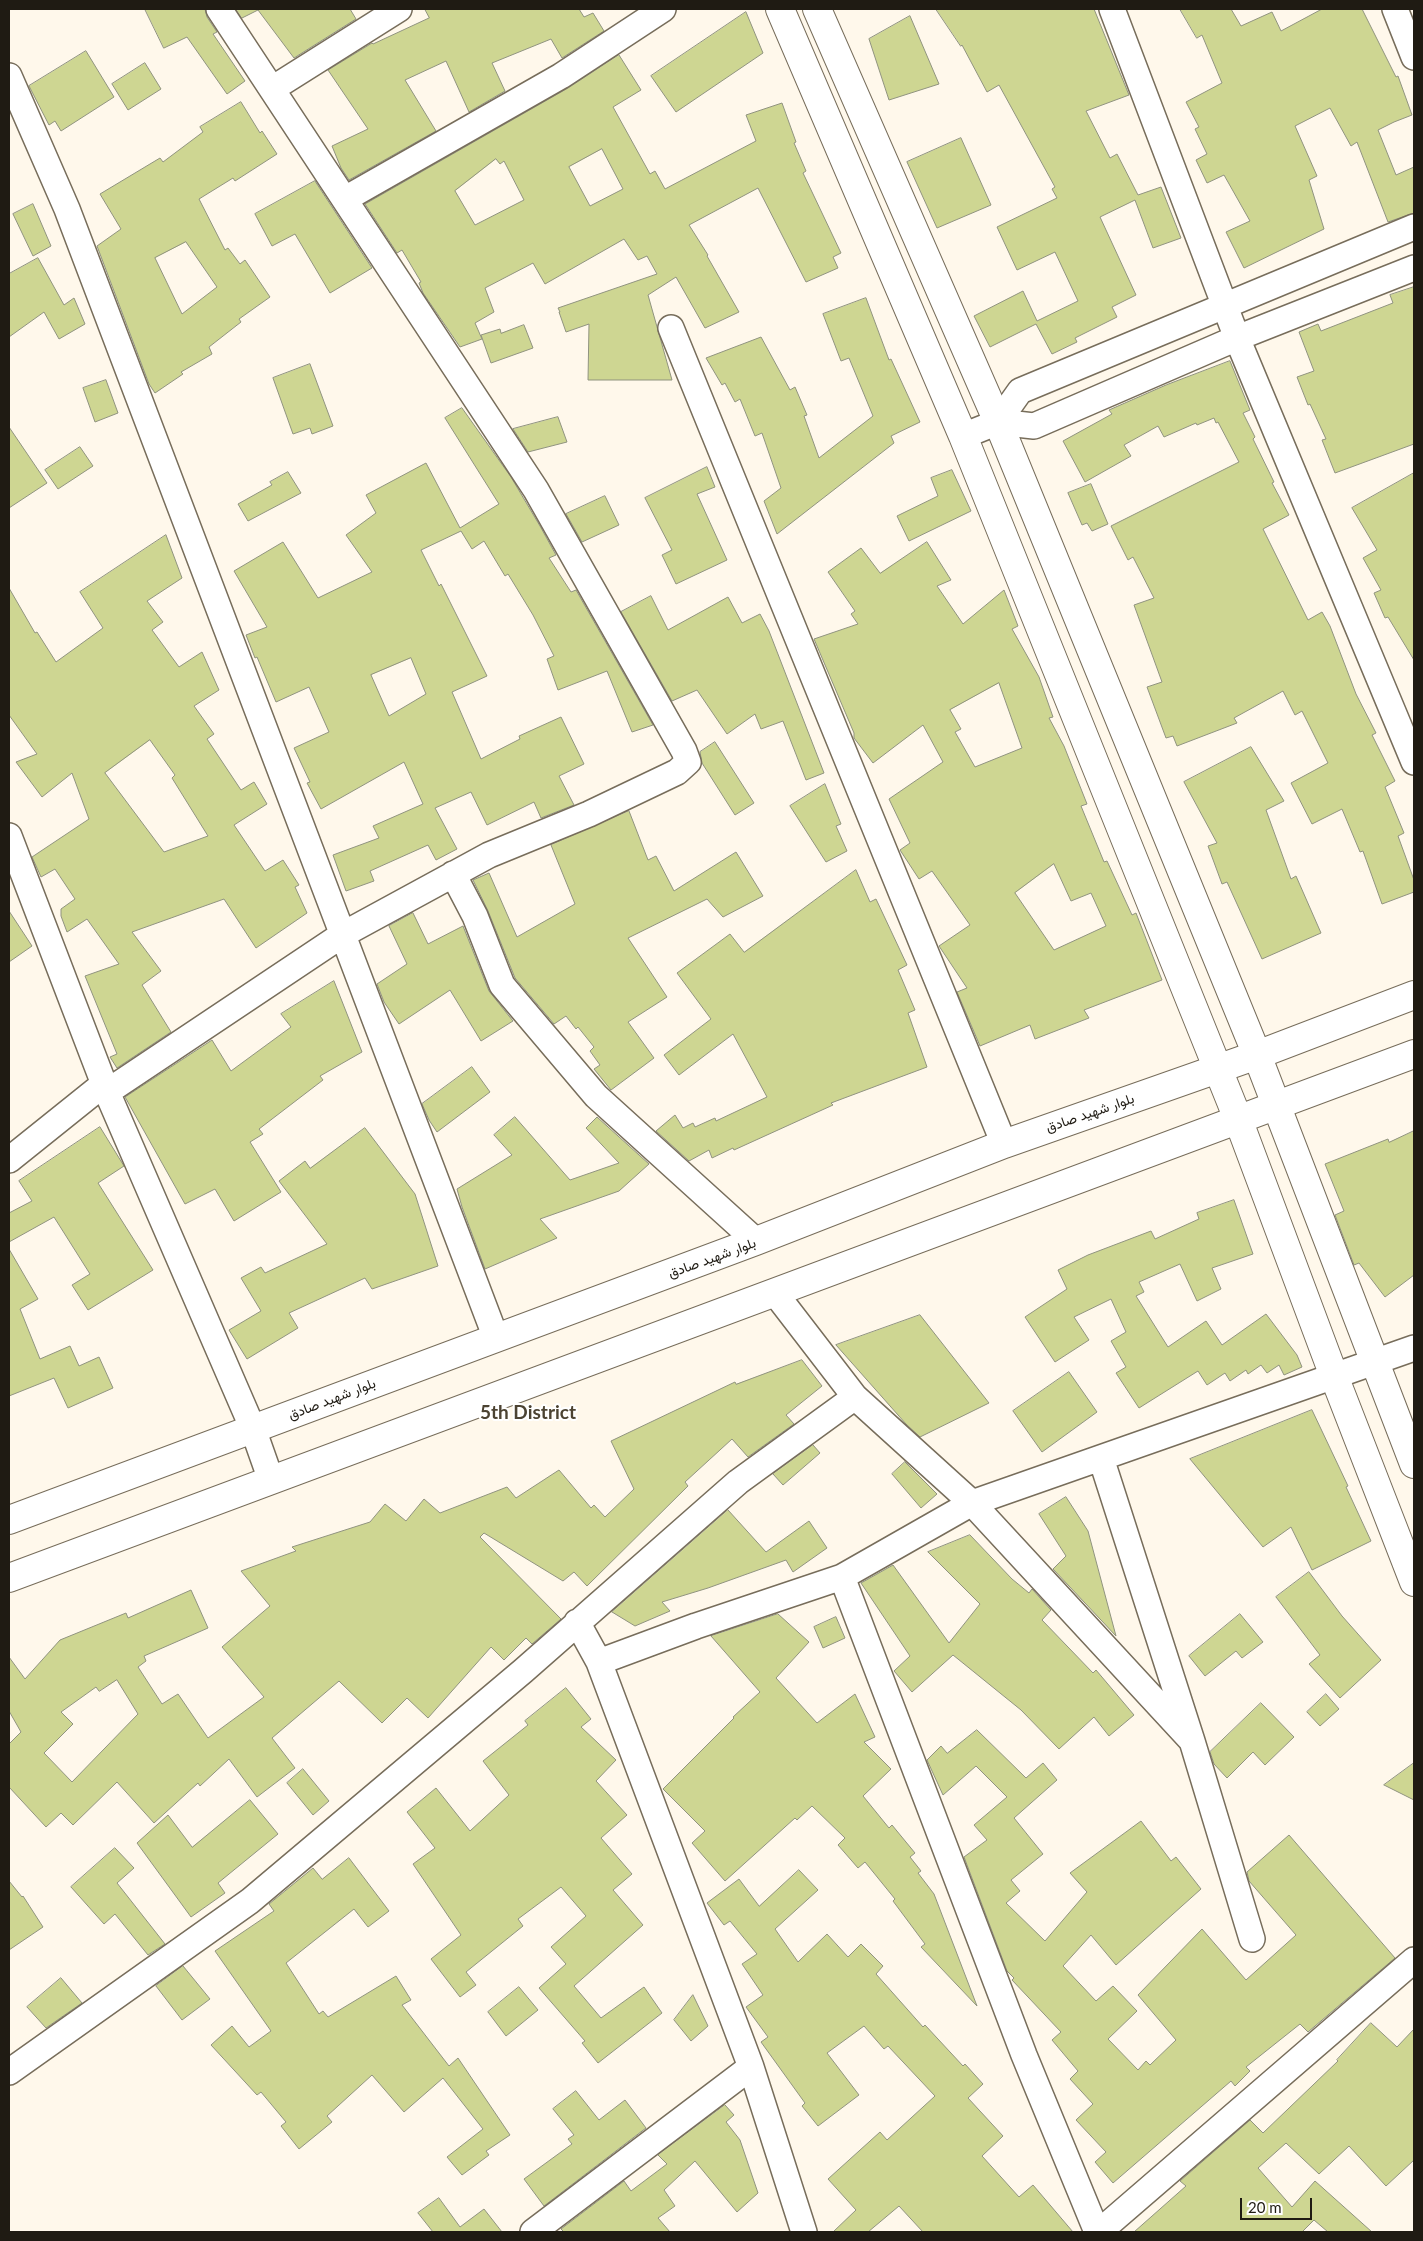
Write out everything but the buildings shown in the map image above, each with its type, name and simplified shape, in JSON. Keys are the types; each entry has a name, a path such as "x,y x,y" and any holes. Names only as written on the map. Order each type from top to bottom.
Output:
{"street":[{"path":"9,1160 106,1087 342,935 489,854 589,814 678,772 688,762 684,751 536,490 219,9"},
{"path":"272,90 399,9"},
{"path":"345,199 561,76 662,9"},
{"path":"780,9 963,436 1238,1119 1334,1376 1414,1582"},
{"path":"817,9 998,422 1278,1106 1414,1464"},
{"path":"1112,9 1237,338 1414,762"},
{"path":"1395,9 1414,57"},
{"path":"9,76 67,209 496,1338"},
{"path":"998,422 1020,391 1225,304 1414,227"},
{"path":"963,436 998,422 1034,426 1237,338 1414,268"},
{"path":"671,328 1004,1144"},
{"path":"9,836 106,1087 253,1430 271,1480"},
{"path":"452,874 475,916 502,985 596,1096 756,1241"},
{"name":"بلوار شهید صادق","path":"9,1520 756,1241 1004,1144 1257,1055 1414,995"},
{"path":"9,1578 1414,1054"},
{"path":"775,1293 855,1397 972,1503 1192,1741"},
{"path":"599,1662 696,1626 842,1578 972,1503 1414,1348"},
{"path":"9,2072 250,1901 523,1671 738,1482 855,1397"},
{"path":"1101,1458 1192,1741 1252,1939"},
{"path":"842,1578 1017,2037 1098,2232 1414,1960"},
{"path":"578,1622 599,1662 751,2067 804,2232"},
{"path":"533,2232 751,2067"}],"district":[{"name":"5th District","path":"528,1413"}]}
